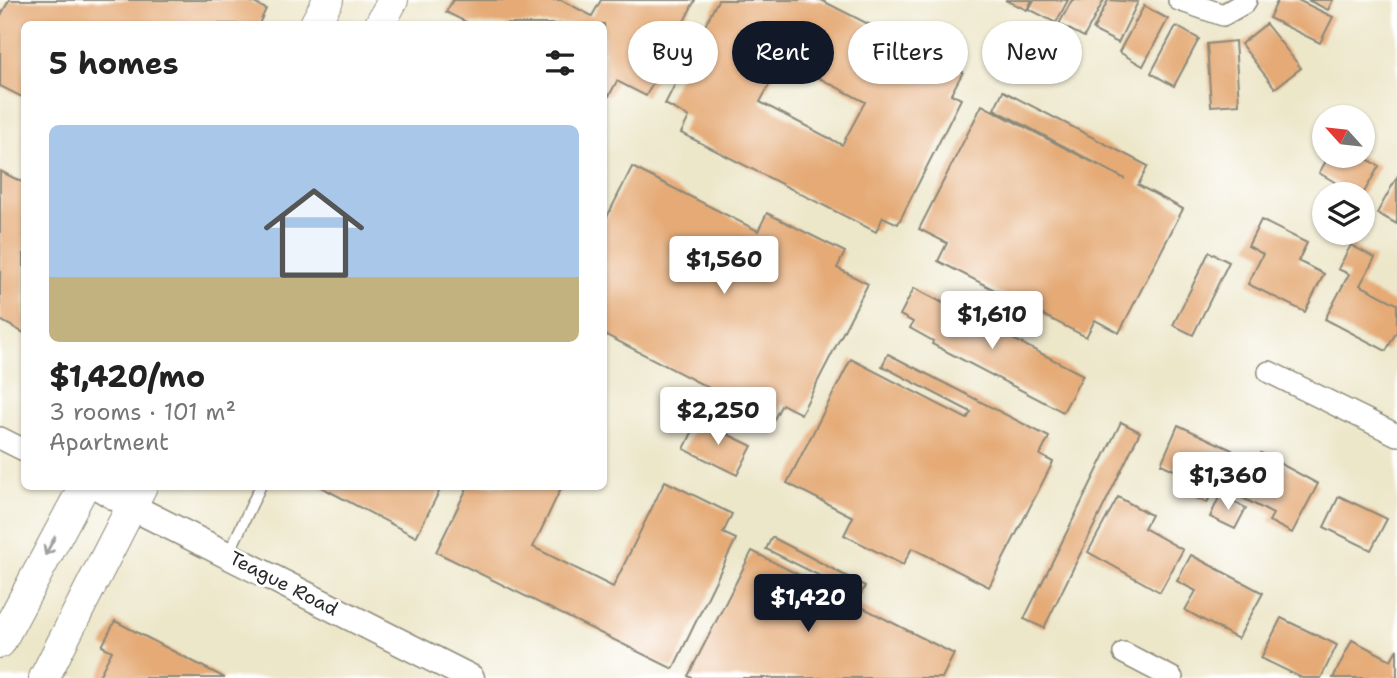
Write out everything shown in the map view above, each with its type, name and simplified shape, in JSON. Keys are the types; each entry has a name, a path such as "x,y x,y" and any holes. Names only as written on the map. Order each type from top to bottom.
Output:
{"main road":[{"path":"382,21 393,0"},
{"path":"0,643 82,490"},
{"path":"44,678 137,497"}],"street":[{"path":"1179,0 1223,15 1244,4 1246,0"},
{"path":"1269,372 1397,435"},
{"path":"0,438 21,448"},
{"name":"Teague Road","path":"112,490 137,497 228,555 471,678"},
{"path":"1124,653 1172,678"}],"lane":[{"path":"228,555 259,490"}],"building":[{"path":"9,0 248,0 266,9 260,21 21,21 21,96 0,86 0,17"},
{"path":"453,0 561,0 592,16 601,0 695,0 684,21 628,21 628,84 652,84 646,96 617,81 607,95 607,21 464,21 446,12"},
{"path":"718,0 821,0 862,21 848,21 848,84 956,84 951,94 961,99 898,224 883,217 876,232 681,133 689,117 665,104 675,84 718,84 718,21 707,21"},
{"path":"1005,0 1032,0 1027,10"},
{"path":"1034,0 1068,0 1057,21 1029,9"},
{"path":"1072,0 1104,0 1084,37 1082,21 1061,21"},
{"path":"1108,0 1138,2 1118,43 1093,30"},
{"path":"1278,0 1298,0 1333,17 1320,43 1269,18"},
{"path":"1308,0 1333,0 1328,10"},
{"path":"1144,6 1168,19 1143,66 1119,52"},
{"path":"1266,24 1301,68 1275,88 1241,44"},
{"path":"1176,26 1199,39 1174,86 1151,73"},
{"path":"1235,41 1239,104 1211,106 1207,44"},
{"path":"1003,91 1148,166 1138,185 1183,209 1119,333 1095,320 1086,337 938,261 947,243 919,229 982,105 1125,179 994,109"},
{"path":"1379,166 1370,182 1335,182 1319,173 1322,168"},
{"path":"632,167 758,231 767,213 845,252 837,268 868,284 801,414 782,404 773,421 607,336 607,217"},
{"path":"0,171 21,182 21,331 0,320"},
{"path":"1397,177 1397,224 1377,213"},
{"path":"1261,220 1307,243 1298,261 1324,274 1305,312 1248,284 1263,254 1248,246"},
{"path":"1351,245 1375,258 1360,285 1397,304 1397,331 1386,351 1325,319 1349,274 1338,269"},
{"path":"1209,252 1229,262 1193,335 1173,325"},
{"path":"914,288 1083,375 1063,412 932,344 933,341 910,328 913,322 900,315"},
{"path":"888,354 1049,437 1040,455 1053,462 989,587 912,548 903,565 844,535 853,517 787,483 851,359 967,419 971,412 882,366"},
{"path":"698,420 752,446 737,475 684,449"},
{"path":"1121,422 1140,432 1044,628 1024,619"},
{"path":"1178,425 1232,450 1207,503 1182,491 1189,477 1161,464"},
{"path":"1261,453 1318,484 1292,533 1269,521 1273,514 1239,496"},
{"path":"665,481 732,514 723,533 736,539 673,669 436,552 466,490 560,490 533,547 613,587"},
{"path":"327,490 440,490 416,537"},
{"path":"1220,495 1246,508 1235,529 1210,517"},
{"path":"1339,496 1387,519 1371,550 1324,527"},
{"path":"1118,497 1151,515 1144,528 1183,550 1160,592 1088,552"},
{"path":"772,537 865,586 860,596 766,549"},
{"path":"752,551 954,654 942,678 688,676"},
{"path":"1191,555 1263,593 1238,639 1185,610 1196,591 1177,581"},
{"path":"1281,618 1337,645 1321,678 1302,678 1261,658"},
{"path":"115,621 225,678 98,678 112,651 102,646"},
{"path":"1352,640 1391,660 1397,649 1397,678 1333,678"}]}
